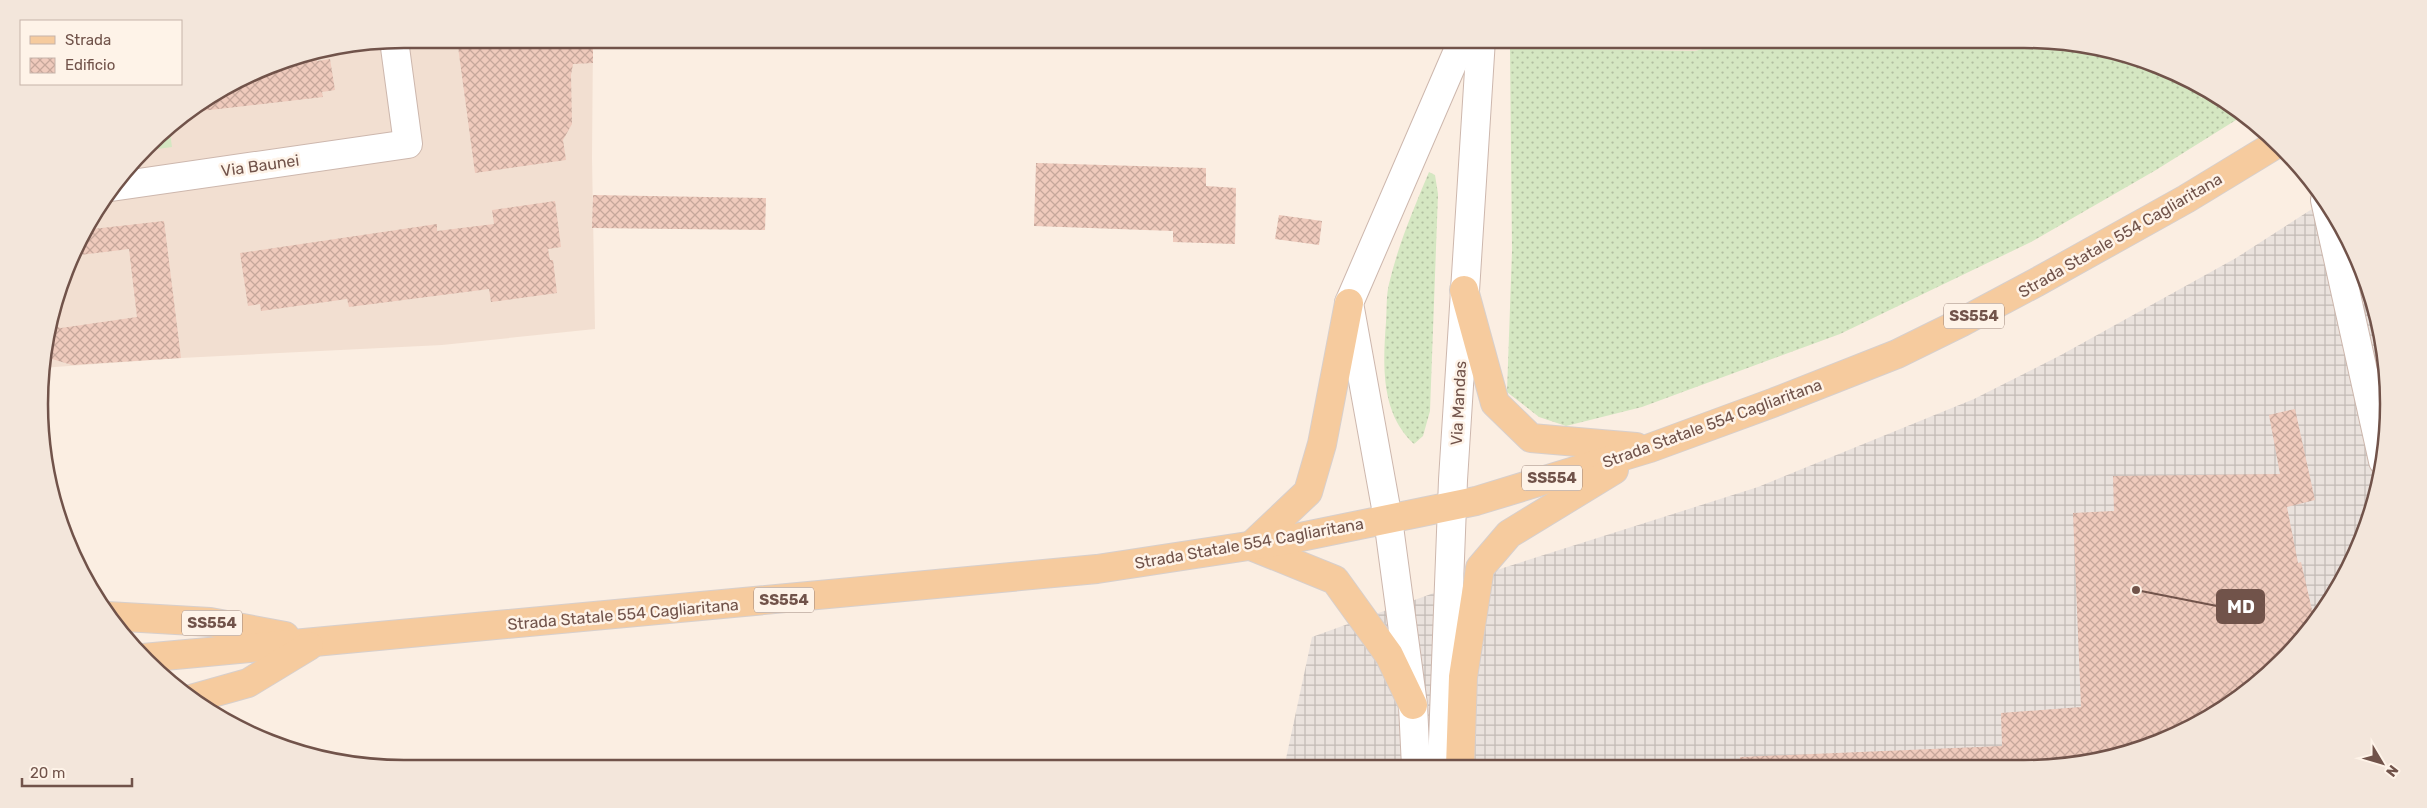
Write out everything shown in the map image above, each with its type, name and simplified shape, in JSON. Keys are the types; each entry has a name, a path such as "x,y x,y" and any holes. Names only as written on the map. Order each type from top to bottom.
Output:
{"main road":[{"name":"Strada Statale 554 Cagliaritana","path":"153,657 721,606 1097,569 1251,546 1476,501 1650,448 1879,361 1962,322 2186,199 2270,148"},
{"path":"1464,290 1495,403 1532,438 1650,448"},
{"path":"1349,303 1322,444 1308,492 1251,546 1335,580 1389,655 1413,706"},
{"path":"1460,760 1463,677 1480,568 1509,534 1650,448"},
{"name":"SS554","path":"118,617 210,622 316,642"},
{"name":"SS554","path":"201,696 248,683 316,642"}],"street":[{"name":"Via Baunei","path":"123,184 408,144 395,48"},
{"path":"1416,760 1413,706 1388,518 1349,303 1459,48"},
{"name":"Via Mandas","path":"1442,760 1464,290 1480,48"},
{"path":"2332,225 2378,437"}],"shaded area":[{"path":"381,48 593,48 592,158 595,329 442,345 181,358 50,367 54,334 66,289 84,246 95,226 121,187 136,169 187,121 246,84 289,66 334,54"},
{"path":"1510,48 1706,48 1695,51"},
{"path":"2318,205 2343,246 2361,289 2373,334 2376,357 2380,404 2379,427 2373,474 2361,519 2343,562 2319,602 2291,639 2258,672 2221,700 2181,724 2138,742 2093,754 2046,760 1286,760 1312,637 1503,568 1758,487 1974,399 2061,355 2236,258"}],"green space":[{"path":"1510,48 1695,51 1706,48 2046,48 2070,51 2093,54 2138,66 2181,84 2237,119 2156,170 2031,242 1840,334 1642,407 1566,426 1539,417 1507,392 1512,251"},
{"path":"170,135 172,147 155,149"},
{"path":"1429,172 1435,175 1438,194 1430,411 1423,436 1414,444 1403,432 1395,418 1389,403 1386,387 1384,354 1387,298 1393,269 1402,241"}],"building":[{"path":"458,48 593,48 593,63 573,64 571,75 572,124 563,140 566,160 475,173"},
{"path":"317,59 317,61 330,59 335,90 322,92 323,97 202,111 246,84 289,66"},
{"path":"1036,163 1206,168 1206,186 1236,188 1235,244 1173,242 1173,231 1034,226"},
{"path":"593,195 766,198 765,230 592,228"},
{"path":"555,201 561,247 548,249 550,260 553,260 557,293 491,302 489,289 349,307 347,299 261,311 260,304 248,306 240,253 437,224 437,231 494,224 492,210"},
{"path":"1279,215 1322,221 1319,245 1275,239"},
{"path":"164,221 181,358 72,365 51,359 56,326 61,328 137,317 129,249 80,255 93,229"},
{"path":"2295,409 2315,500 2287,507 2298,563 2301,562 2312,610 2314,610 2275,656 2240,687 2221,700 2181,724 2138,742 2093,754 2046,760 1740,760 1740,757 2002,746 2001,713 2081,707 2073,513 2114,511 2113,476 2280,474 2269,415"}],"place":[{"name":"MD","path":"2136,590"}]}
